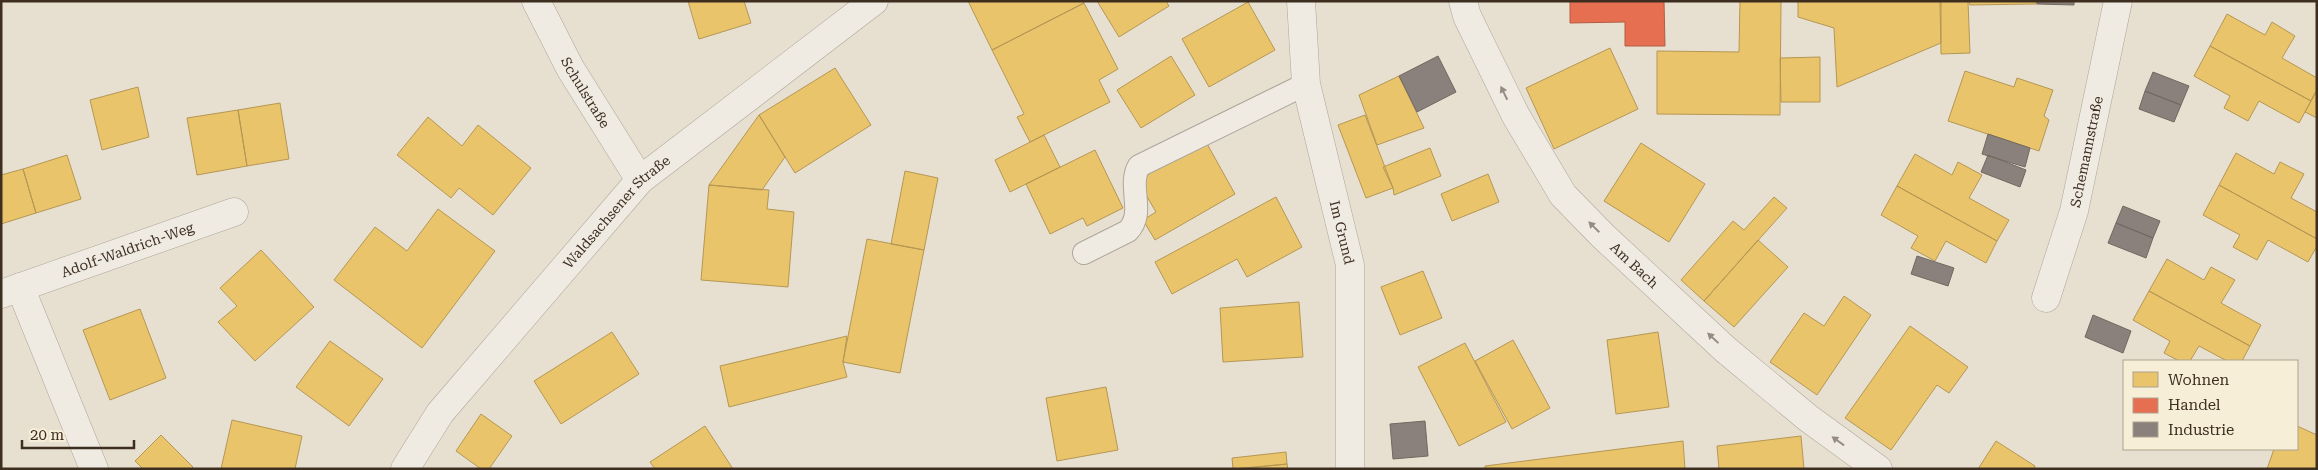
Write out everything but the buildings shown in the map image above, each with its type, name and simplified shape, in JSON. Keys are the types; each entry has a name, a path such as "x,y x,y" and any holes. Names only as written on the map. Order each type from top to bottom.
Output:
{"street":[{"name":"Schulstraße","path":"536,1 570,68 640,180"},
{"name":"Waldsachsener Straße","path":"405,469 440,413 640,180 874,1"},
{"name":"Im Grund","path":"1301,1 1306,84 1350,265 1350,469"},
{"name":"Am Bach","path":"1463,1 1467,16 1516,116 1563,195 1603,236 1726,350 1808,418 1878,469"},
{"name":"Schemannstraße","path":"2046,298 2074,211 2118,1"},
{"name":"Adolf-Waldrich-Weg","path":"94,469 11,291 234,212"}],"lane":[{"path":"1084,253 1128,231 1133,226 1137,210 1134,174 1139,166 1306,84"}]}
